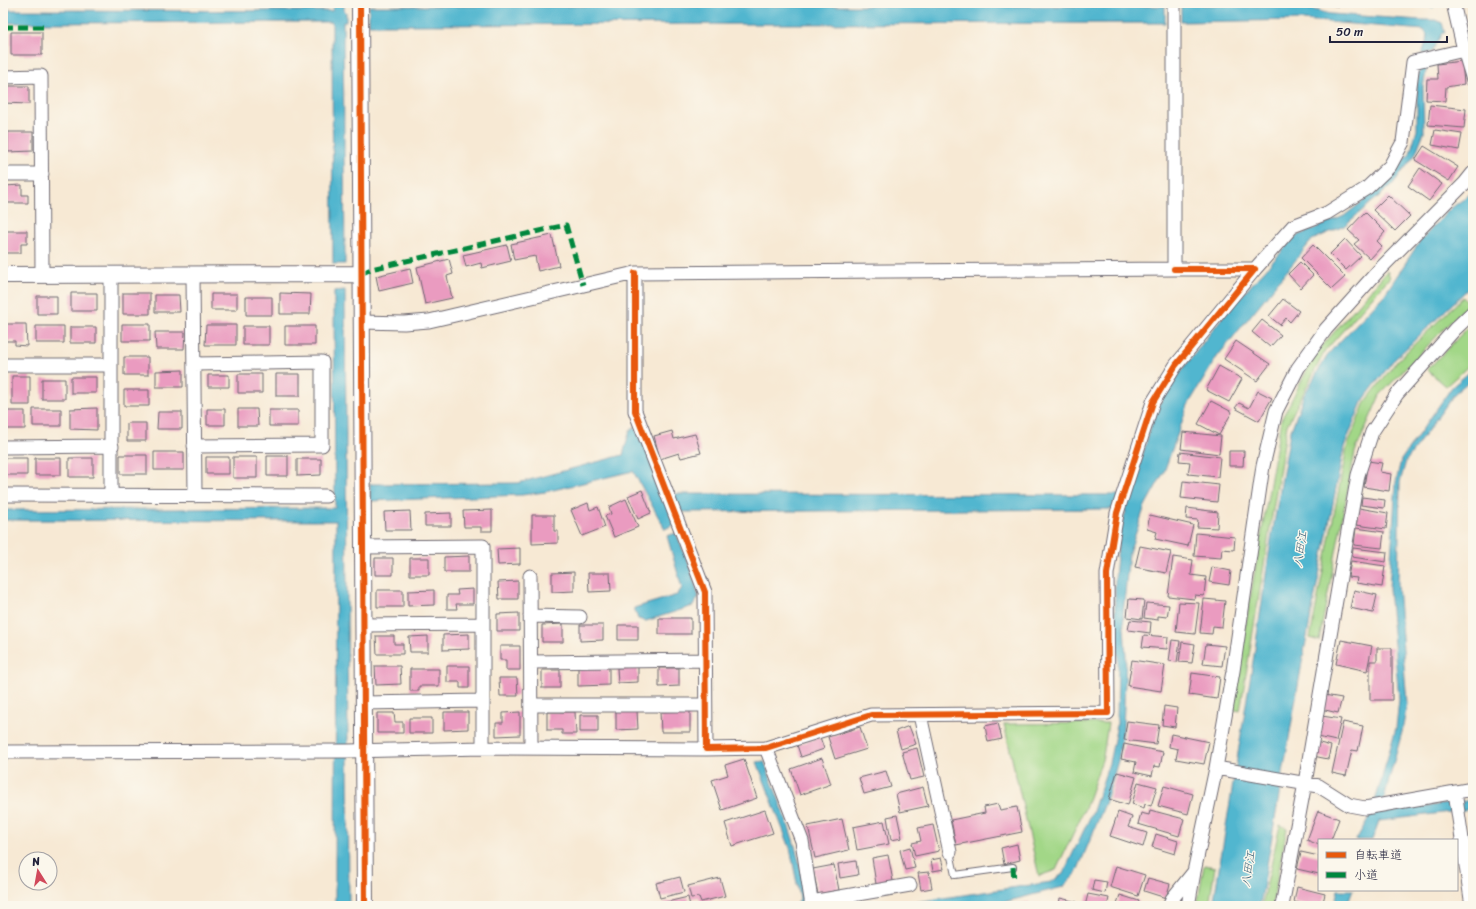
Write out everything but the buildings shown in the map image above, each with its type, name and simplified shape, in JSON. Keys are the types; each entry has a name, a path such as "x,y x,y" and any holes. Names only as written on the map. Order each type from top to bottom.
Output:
{"street":[{"path":"360,3 363,703 355,751 365,906"},
{"path":"1174,3 1174,269"},
{"path":"1453,3 1473,80"},
{"path":"3,752 355,751 483,748 766,748 871,715 1108,713 1107,574 1116,513 1153,402 1176,365 1293,226 1327,213 1367,188 1390,166 1403,142 1413,62 1464,50"},
{"path":"3,77 41,76 42,275"},
{"path":"1188,906 1216,768 1233,671 1263,466 1276,411 1298,368 1326,329 1473,173"},
{"path":"3,174 42,174"},
{"path":"362,322 429,322 635,273 1256,269"},
{"path":"635,273 635,411 705,592 706,749"},
{"path":"111,274 111,495"},
{"path":"193,274 195,496"},
{"path":"3,275 360,274"},
{"path":"1282,906 1305,783 1358,475 1372,432 1397,394 1473,312"},
{"path":"194,364 322,362 322,445 194,446"},
{"path":"3,365 111,365"},
{"path":"3,447 112,446"},
{"path":"3,496 326,496"},
{"path":"362,547 483,546 483,748"},
{"path":"530,576 531,748"},
{"path":"530,616 580,617"},
{"path":"363,625 482,624"},
{"path":"531,662 705,660"},
{"path":"363,703 482,701"},
{"path":"531,705 705,705"},
{"path":"920,715 950,852"},
{"path":"766,748 802,841 812,904 910,885"},
{"path":"1216,768 1319,786 1349,805 1364,808 1473,789"},
{"path":"1455,792 1472,906"},
{"path":"1170,906 1172,899 1194,872"}],"lane":[{"path":"950,852 955,875 1013,867"}],"green space":[{"path":"1387,271 1390,277 1325,351 1287,425 1240,711 1231,709 1281,420 1316,353"},
{"path":"1463,297 1469,303 1380,395 1355,452 1319,641 1310,638 1347,447 1364,404 1396,362"},
{"path":"1473,322 1473,362 1446,386 1427,370"},
{"path":"1108,723 1103,757 1086,806 1056,870 1039,876 1004,724"},
{"path":"1280,825 1287,828 1272,906 1262,906"},
{"path":"1204,865 1215,867 1209,906 1197,906"}],"water":[{"path":"333,3 344,3 344,10 346,12 346,22 343,22 345,264 333,264 332,22 3,23 3,10 332,11"},
{"path":"1188,3 1202,3 1203,5 1294,5 1331,14 1435,20 1442,23 1445,33 1442,33 1432,52 1422,54 1428,37 1424,30 1304,20 1181,22 1181,6 1188,5"},
{"path":"369,6 1165,6 1165,23 369,25"},
{"path":"1427,66 1423,87 1424,132 1415,155 1392,185 1344,226 1312,240 1217,357 1188,405 1164,472 1145,506 1129,553 1123,614 1126,656 1123,729 1118,761 1106,801 1076,874 1063,887 989,906 836,906 865,903 916,902 1051,882 1063,874 1093,811 1109,763 1117,725 1118,657 1115,628 1115,578 1119,534 1126,511 1114,509 678,512 673,525 665,529 633,471 545,492 522,495 370,501 370,484 518,483 623,455 629,433 634,426 671,494 1131,495 1156,409 1173,382 1224,315 1295,237 1344,216 1385,184 1410,153 1417,130 1417,84 1420,68"},
{"name":"八田江","path":"1473,192 1473,284 1392,362 1362,402 1344,447 1303,657 1260,906 1213,906 1255,649 1271,540 1290,433 1304,395 1329,353 1385,294 1420,241 1450,209"},
{"path":"345,290 349,906 335,906 336,521 3,520 3,510 335,508 334,291"},
{"path":"1473,369 1473,378 1455,393 1406,461 1400,482 1398,585 1407,704 1402,732 1380,813 1473,800 1473,809 1379,821 1372,839 1357,839 1372,812 1396,728 1399,699 1389,589 1396,482 1401,460 1452,387"},
{"path":"676,533 689,564 699,597 693,606 646,621 638,619 634,608 677,595 682,588 667,536"},
{"path":"764,761 791,832 801,868 806,906 795,906 800,899 790,848 757,762"},
{"path":"1338,891 1353,891 1347,906 1334,906"}],"marked path":[{"path":"3,27 43,27"},
{"path":"361,274 371,269 566,225 583,285"},
{"path":"1013,867 1014,882"}],"cycle path":[{"path":"360,3 365,906"},
{"path":"635,273 635,411 705,592 706,749 766,748 871,715 1108,713 1107,574 1117,513 1153,402 1176,365 1255,269 1174,269"}]}
